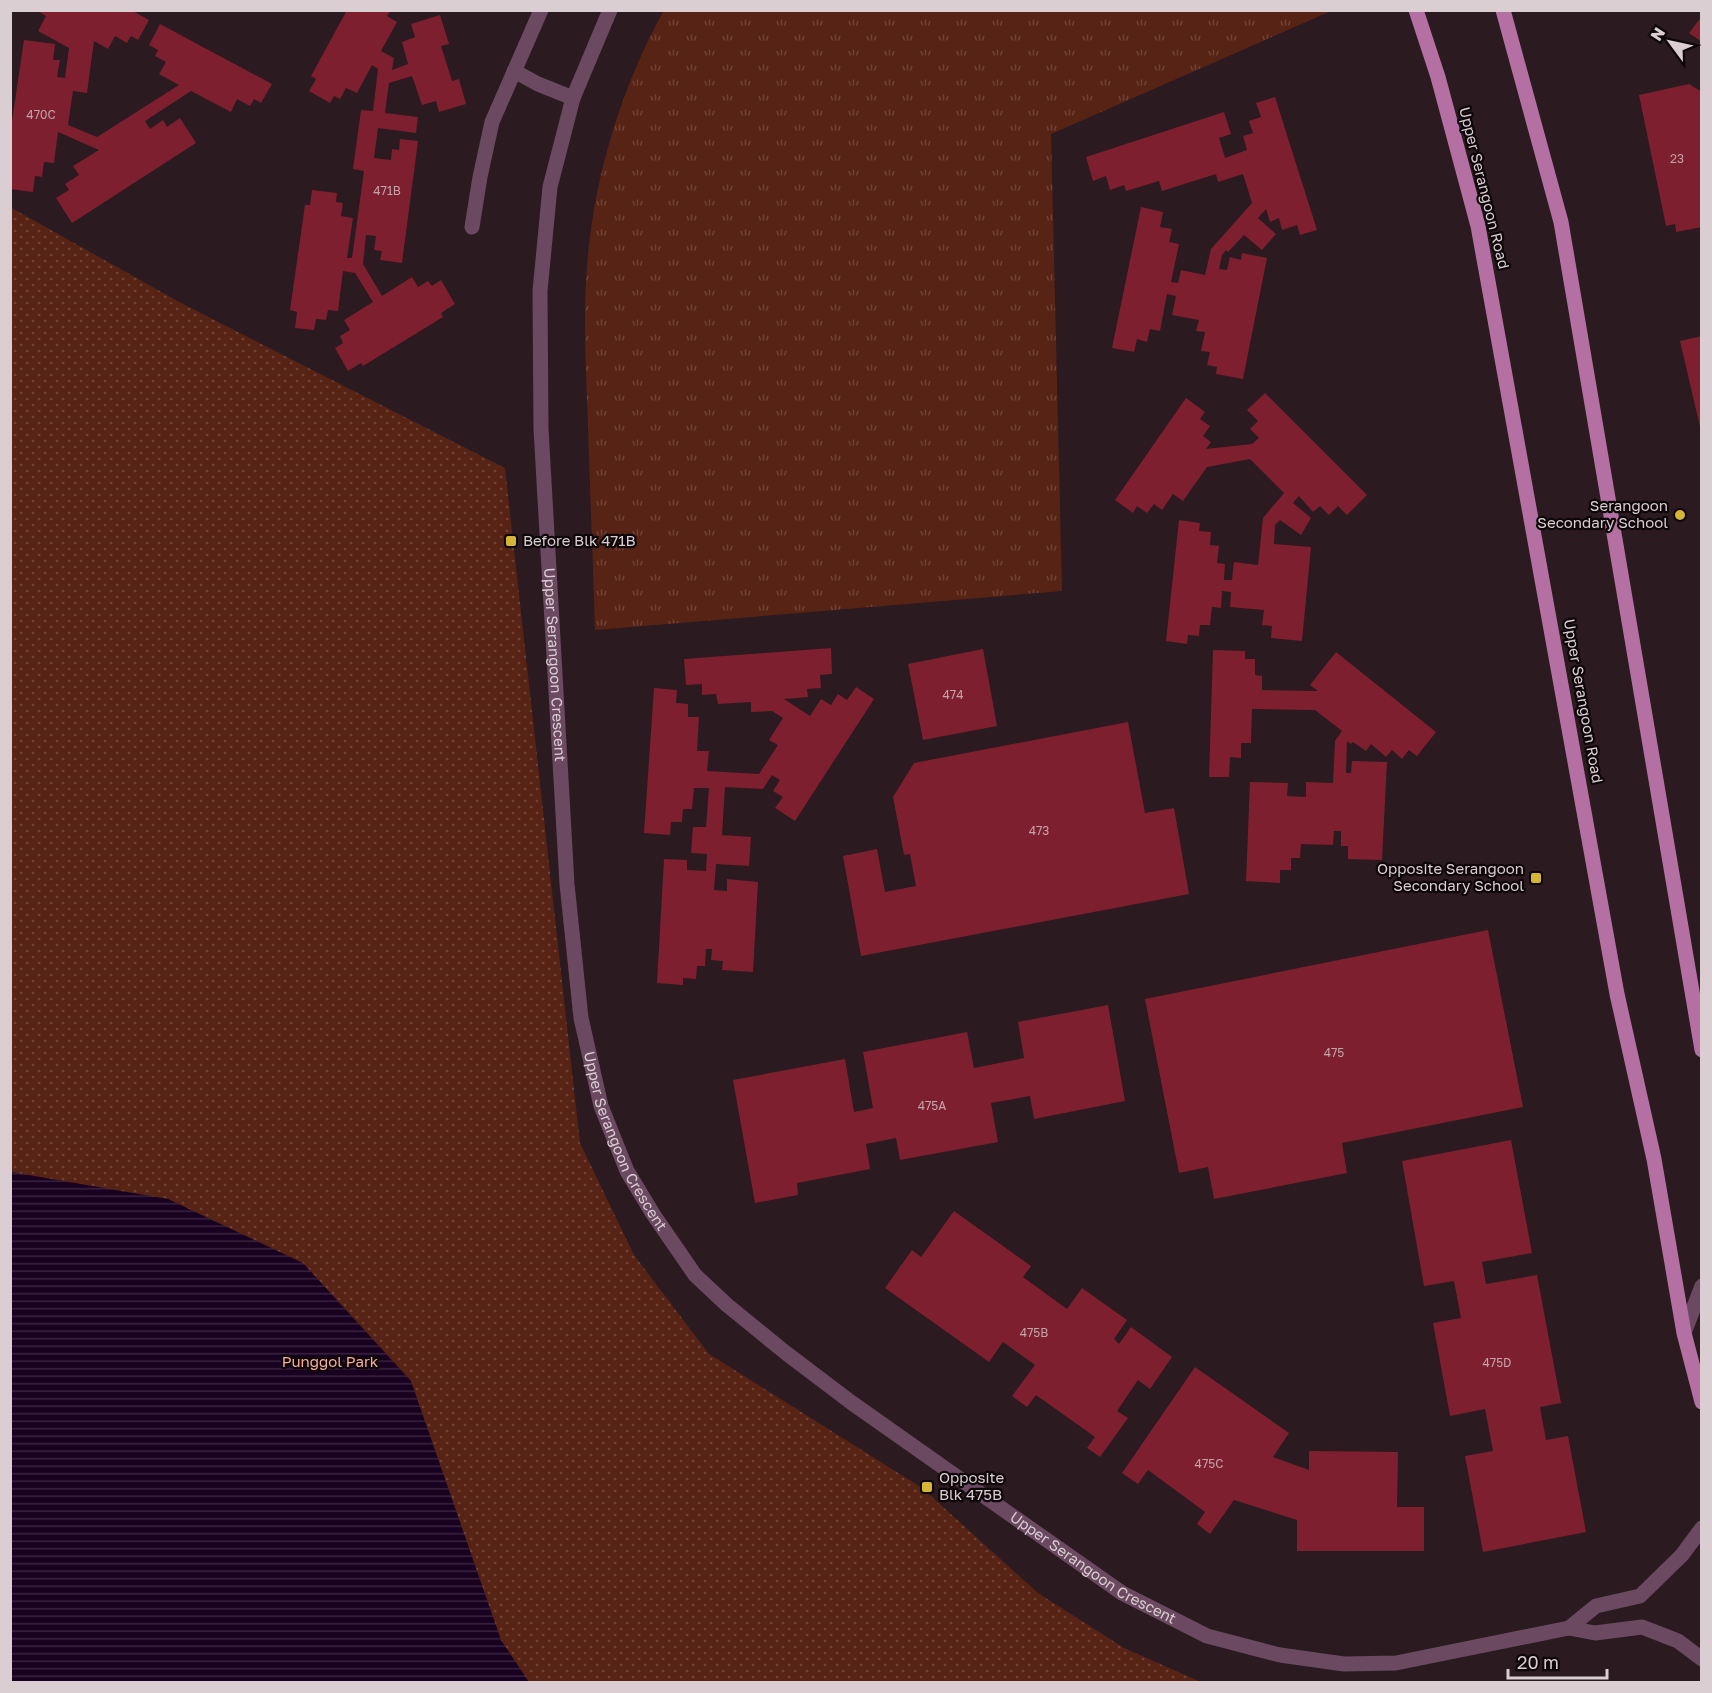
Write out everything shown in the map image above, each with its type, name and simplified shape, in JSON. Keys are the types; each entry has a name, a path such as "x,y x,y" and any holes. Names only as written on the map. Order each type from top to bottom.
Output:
{"main road":[{"name":"Upper Serangoon Road","path":"1416,10 1438,77 1478,226 1617,994 1654,1159 1684,1333 1701,1402"},
{"path":"1503,10 1561,222 1701,1050"}],"street":[{"path":"472,227 492,122 541,10"},
{"name":"Upper Serangoon Crescent","path":"610,10 573,98 550,188 540,291 541,429 567,884 581,1018 601,1106 627,1171 653,1214 695,1275 727,1305 786,1353 852,1403 1122,1593 1207,1636 1280,1655 1344,1664 1396,1663 1569,1628 1595,1633 1642,1628 1678,1641 1701,1659"},
{"path":"514,71 538,84 573,98"},
{"path":"1684,1333 1701,1286"},
{"name":"Upper Serangoon Crescent","path":"1569,1628 1596,1606 1640,1596 1682,1555 1701,1528"}],"green space":[{"path":"664,10 1331,11 1051,134 1062,591 595,630 585,346 587,266 596,199 612,134 635,70"},
{"name":"Punggol Park","path":"10,207 181,303 505,468 580,1143 634,1255 709,1354 922,1488 1038,1593 1124,1648 1201,1682 11,1682"}],"shaded area":[{"path":"11,1172 168,1199 303,1263 411,1381 501,1640 529,1682 11,1682"}],"building":[{"path":"36,10 131,10 149,20 138,40 131,36 127,43 115,36 108,49 94,41 87,93 73,91 68,125 97,137 179,85 159,74 166,62 155,56 158,50 149,45 160,24 272,84 261,103 254,99 250,106 237,99 231,112 191,91 145,121 150,129 163,120 167,127 180,118 196,143 72,223 56,198 69,190 65,184 79,175 73,166 99,150 58,132 54,163 44,162 42,177 35,176 33,192 10,189 10,134 24,40 55,44 53,60 60,60 57,77 65,78 69,48 38,31 46,16"},
{"path":"347,10 391,10 387,16 397,22 381,51 394,58 392,70 408,64 402,42 415,37 411,24 440,15 449,44 441,46 452,81 459,79 466,104 439,112 436,101 422,105 412,76 389,83 385,113 418,117 416,133 378,128 374,158 391,160 392,149 399,150 400,139 418,141 402,263 380,260 382,251 374,250 376,236 366,235 363,264 382,296 412,277 418,287 428,281 432,286 441,280 455,304 441,313 443,317 363,366 361,363 348,371 335,348 343,343 340,336 350,330 344,320 373,302 355,273 343,271 338,311 328,310 326,320 316,319 314,330 295,328 297,312 290,310 305,205 310,205 312,190 337,193 336,202 343,203 341,216 353,218 347,258 352,258 364,171 353,169 361,110 373,111 378,69 372,65 357,93 346,88 340,99 334,96 330,103 309,91 316,79 311,76"},
{"path":"1702,16 1702,42 1689,33"},
{"path":"1689,84 1702,92 1702,227 1676,232 1675,224 1666,226 1639,95"},
{"path":"1275,97 1317,230 1300,235 1297,225 1282,230 1279,218 1270,222 1266,209 1258,218 1276,234 1262,250 1244,235 1228,252 1226,250 1222,255 1219,269 1227,270 1230,257 1241,260 1242,253 1267,258 1243,379 1216,374 1217,367 1207,365 1210,352 1201,351 1205,332 1196,331 1199,320 1172,315 1176,296 1167,294 1160,331 1150,329 1147,342 1137,339 1134,352 1112,348 1141,207 1163,212 1160,227 1172,229 1169,242 1179,244 1171,282 1178,283 1181,270 1205,275 1211,249 1252,203 1243,174 1218,182 1216,174 1162,191 1159,181 1126,191 1124,185 1110,190 1106,176 1093,181 1086,157 1224,112 1231,134 1219,138 1225,158 1247,150 1243,136 1253,133 1249,121 1261,117 1256,103"},
{"path":"1702,336 1702,431 1701,431 1680,341"},
{"path":"1265,393 1367,495 1347,515 1338,506 1329,515 1320,506 1313,512 1299,496 1293,503 1311,518 1301,535 1280,520 1275,525 1274,544 1311,547 1302,641 1271,638 1272,626 1262,625 1264,610 1230,607 1231,592 1222,591 1221,608 1212,607 1210,625 1200,625 1199,636 1188,635 1187,644 1166,641 1179,520 1200,523 1199,531 1211,532 1210,545 1219,546 1217,563 1225,564 1224,580 1232,580 1234,562 1258,565 1263,518 1284,493 1250,459 1207,467 1183,501 1173,494 1162,510 1154,504 1147,513 1137,506 1133,513 1115,500 1186,398 1205,412 1200,419 1210,426 1203,436 1211,442 1206,449 1252,444 1259,438 1250,429 1258,421 1247,410"},
{"path":"831,648 832,674 820,675 821,688 807,689 808,697 784,699 810,716 821,699 831,705 838,694 847,700 856,687 874,699 795,821 775,808 783,797 773,791 780,780 772,775 763,789 725,787 722,835 751,837 749,866 716,864 714,890 727,891 727,879 758,882 753,972 722,970 723,961 711,960 712,949 706,949 705,966 697,966 696,979 683,978 683,985 657,983 664,859 687,860 687,870 706,871 707,854 691,853 693,827 706,827 709,788 694,788 692,809 683,809 682,822 671,822 670,835 644,833 654,688 677,690 676,703 688,704 688,717 699,717 697,751 709,751 707,771 759,774 778,745 769,740 783,718 772,711 751,712 751,702 718,704 716,694 702,695 702,684 686,685 684,659"},
{"path":"983,649 997,726 923,740 908,664"},
{"path":"1213,650 1245,651 1245,659 1255,659 1255,675 1262,676 1262,690 1318,691 1310,685 1336,652 1436,732 1417,756 1409,750 1402,759 1392,750 1386,757 1371,744 1366,751 1353,742 1351,744 1347,741 1346,773 1351,773 1352,761 1387,762 1382,860 1348,859 1348,846 1341,846 1341,831 1334,831 1333,845 1301,844 1300,858 1291,858 1291,870 1280,870 1280,883 1246,881 1250,782 1288,783 1287,796 1306,797 1306,782 1333,783 1335,741 1342,731 1315,710 1252,709 1251,743 1241,743 1241,758 1230,757 1229,777 1209,777"},
{"path":"1128,722 1145,813 1174,808 1189,894 861,956 843,856 877,849 885,892 916,886 910,854 904,855 893,797 914,763"},
{"path":"1488,930 1523,1107 1342,1143 1347,1173 1214,1199 1208,1167 1179,1173 1145,999"},
{"path":"1108,1005 1125,1101 1034,1119 1030,1096 991,1103 998,1142 900,1160 896,1138 866,1144 870,1169 797,1183 798,1195 755,1203 733,1080 845,1059 854,1112 873,1108 863,1052 967,1032 974,1068 1024,1058 1018,1022"},
{"path":"1511,1140 1532,1253 1482,1262 1486,1284 1537,1275 1561,1403 1540,1407 1546,1440 1568,1436 1586,1532 1483,1552 1465,1456 1493,1451 1485,1409 1450,1416 1433,1323 1461,1318 1454,1281 1424,1286 1402,1161"},
{"path":"954,1211 1031,1266 1023,1277 1067,1309 1082,1288 1127,1320 1114,1339 1119,1344 1131,1327 1172,1357 1150,1389 1138,1380 1117,1411 1128,1418 1100,1457 1087,1448 1095,1437 1036,1395 1027,1407 1012,1396 1035,1365 1003,1342 989,1362 885,1288 912,1250 921,1257"},
{"path":"1195,1367 1289,1433 1273,1457 1309,1470 1309,1451 1398,1452 1397,1507 1424,1507 1424,1551 1297,1551 1297,1520 1234,1500 1210,1534 1197,1524 1205,1512 1148,1470 1138,1484 1122,1473"}],"place":[{"name":"Serangoon Secondary School","path":"1680,515"},
{"name":"Before Blk 471B","path":"511,541"},
{"name":"Opposite Serangoon Secondary School","path":"1536,878"},
{"name":"Opposite Blk 475B","path":"927,1487"}]}
